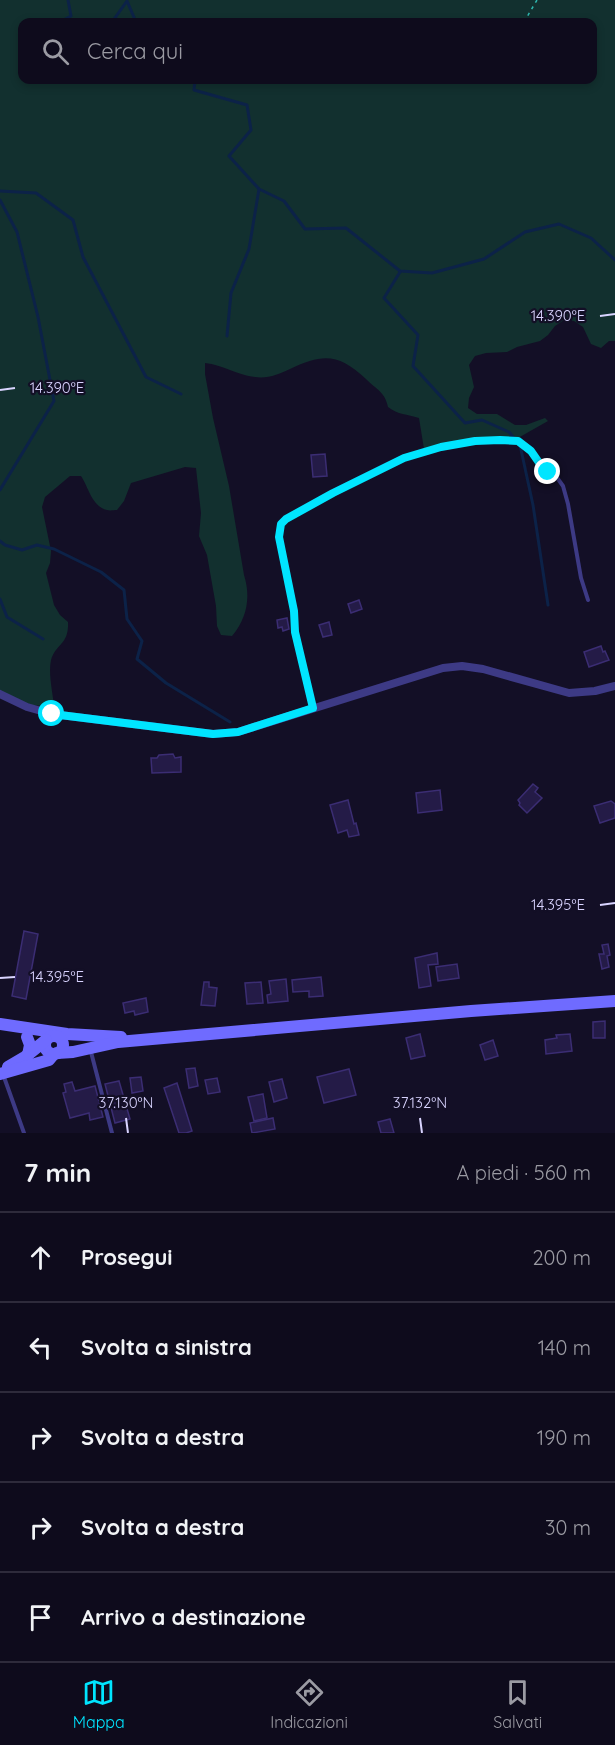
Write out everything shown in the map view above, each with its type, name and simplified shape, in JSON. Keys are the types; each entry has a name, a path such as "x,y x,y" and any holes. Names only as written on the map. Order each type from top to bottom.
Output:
{"main road":[{"path":"0,1025 27,1037 51,1044 615,1001"},
{"path":"0,1025 73,1053 118,1042 152,1038"},
{"path":"27,1037 30,1045 28,1054"},
{"path":"1,1073 28,1054 51,1044"},
{"path":"1,1073 51,1044"}],"street":[{"path":"0,694 27,707 52,714 213,734 238,732 443,668 462,666 483,669 569,693 595,691 615,686"}],"lane":[{"path":"313,708 295,632 294,611 279,537 281,524 333,493 404,458 441,447 475,441 518,441 525,445 540,464 563,486 581,578 588,600"},
{"path":"90,1048 112,1133"},
{"path":"1,1073 24,1133"}],"path":[{"path":"526,18 537,0"}],"green space":[{"path":"0,0 615,0 615,341 609,341 601,348 591,344 583,327 574,321 564,320 540,341 507,352 475,356 469,365 474,387 468,408 477,414 497,414 515,425 526,425 545,418 548,421 518,438 506,437 424,449 419,418 392,410 380,392 356,371 339,361 312,360 269,377 248,376 205,363 213,418 229,486 247,591 246,607 241,622 232,636 221,635 217,626 207,555 199,536 201,513 196,468 185,467 131,483 124,501 117,510 102,508 91,496 81,476 70,476 45,497 42,507 51,551 46,573 54,605 68,622 68,630 64,640 53,654 50,665 54,707 31,705 0,692"}],"building":[{"path":"325,454 327,476 313,477 311,455"},
{"path":"359,600 362,609 351,613 348,604"},
{"path":"287,618 289,629 283,631 282,627 278,628 277,620"},
{"path":"329,622 332,635 323,637 319,625"},
{"path":"601,646 609,660 589,667 584,652"},
{"path":"173,754 175,758 181,757 181,772 152,773 151,758"},
{"path":"533,784 538,788 535,792 542,798 527,813 519,805 518,800"},
{"path":"440,790 442,810 418,813 416,793"},
{"path":"348,800 359,835 349,837 347,830 338,833 330,805"},
{"path":"611,801 615,804 615,818 600,823 594,806"},
{"path":"24,931 38,934 26,999 12,996"},
{"path":"608,944 609,967 602,969 599,954 604,954 602,945"},
{"path":"437,953 438,964 428,965 431,986 419,988 415,958"},
{"path":"457,964 459,978 438,981 436,967"},
{"path":"321,977 323,996 309,997 309,991 293,992 292,980"},
{"path":"286,979 288,1001 268,1003 267,995 271,994 269,981"},
{"path":"204,982 209,982 209,987 217,988 215,1006 201,1005"},
{"path":"261,982 263,1003 247,1004 245,983"},
{"path":"146,998 148,1012 135,1015 134,1011 125,1013 123,1003"},
{"path":"605,1021 605,1038 593,1038 593,1022"},
{"path":"420,1034 425,1056 411,1059 406,1038"},
{"path":"570,1034 572,1051 546,1054 545,1040 557,1038 556,1035"},
{"path":"493,1040 498,1056 485,1060 480,1045"},
{"path":"195,1068 198,1086 189,1088 186,1069"},
{"path":"349,1069 356,1095 324,1103 317,1077"},
{"path":"141,1077 143,1091 132,1093 130,1078"},
{"path":"217,1078 220,1092 208,1094 205,1080"},
{"path":"282,1079 287,1098 274,1102 269,1082"},
{"path":"119,1081 130,1119 115,1123 105,1084"},
{"path":"72,1082 75,1091 95,1086 103,1117 90,1120 89,1113 70,1118 63,1093 66,1092 64,1084"},
{"path":"177,1083 192,1131 186,1133 179,1133 164,1088"},
{"path":"263,1094 267,1118 254,1121 248,1097"},
{"path":"273,1118 275,1129 252,1133 250,1123"},
{"path":"390,1119 394,1133 381,1133 378,1122"}],"waterway":[{"path":"67,18 71,16 68,0"},
{"path":"115,18 127,1 134,18"},
{"path":"195,84 194,90 247,105 251,130 229,156 259,189 284,201 305,229 346,228 400,271 432,273 484,259 525,232 559,224 591,238 615,260"},
{"path":"227,336 231,293 249,249 259,189"},
{"path":"0,191 36,193 73,220 83,257 146,377 181,394"},
{"path":"0,200 17,232 38,317 54,401 0,490"},
{"path":"400,272 384,298 418,335 413,366 465,423 482,420 509,432 520,445 533,505 548,605"},
{"path":"0,541 5,545 22,550 37,545 54,549 101,572 124,590 127,619 142,641 137,659 166,683 230,722"},
{"path":"0,599 7,617 43,639"}],"route":[{"path":"52,714 213,734 238,732 313,708 295,632 294,611 279,537 281,524 333,493 404,458 441,447 475,441 518,441 531,451 548,472"}]}
